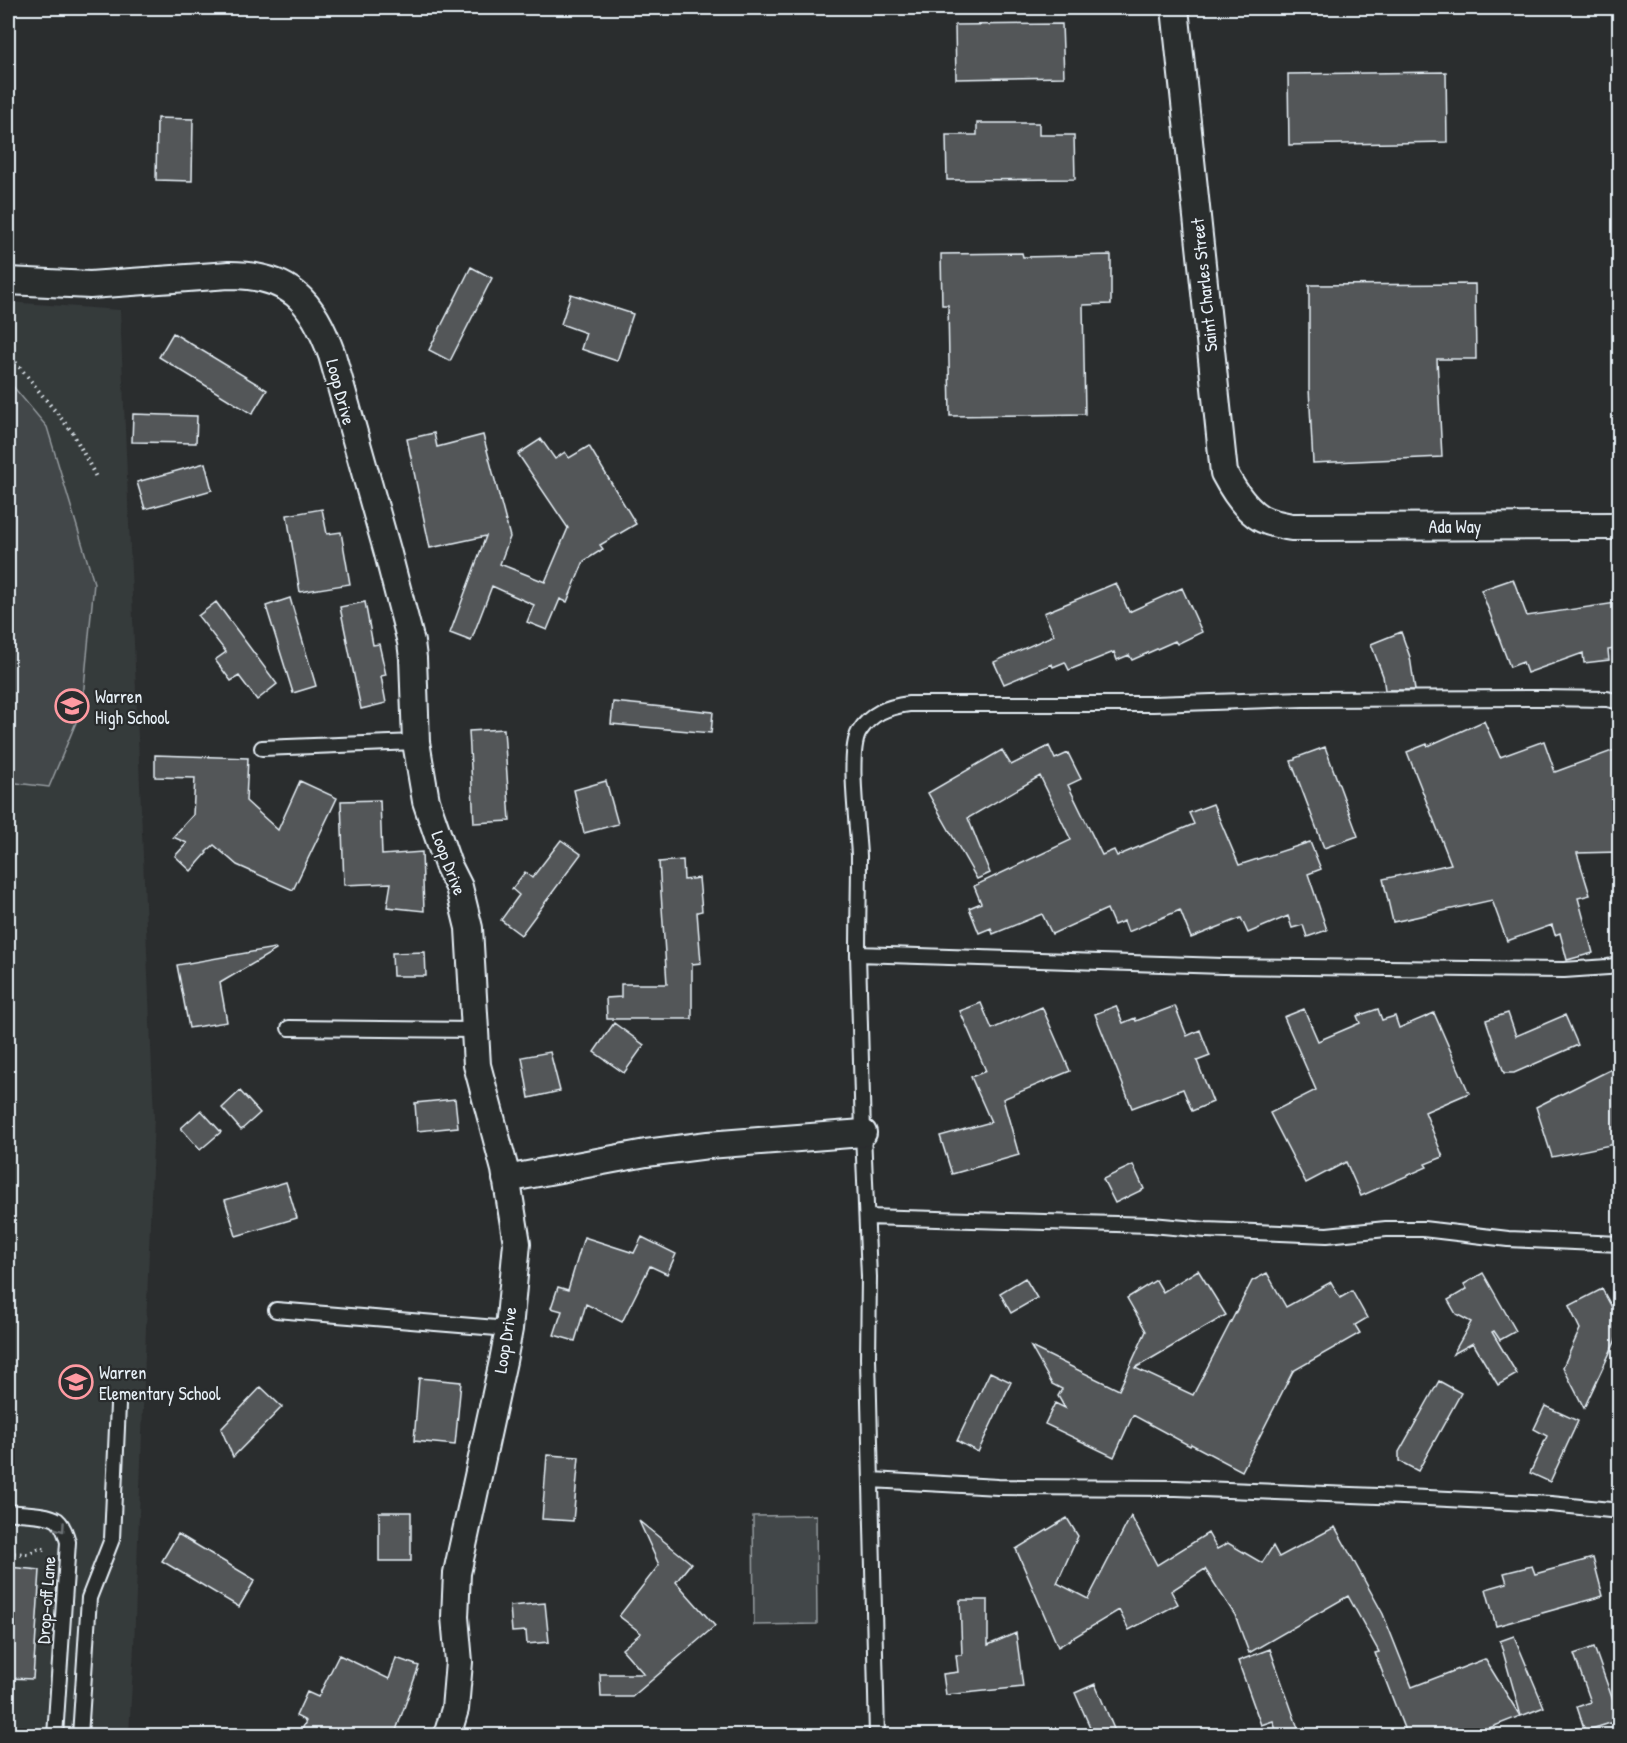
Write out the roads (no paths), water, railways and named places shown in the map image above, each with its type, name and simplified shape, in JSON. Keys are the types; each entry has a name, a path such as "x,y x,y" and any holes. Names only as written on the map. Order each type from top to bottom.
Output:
{"street":[{"name":"Saint Charles Street","path":"1176,8 1224,473 1246,506 1265,521 1291,527"},
{"name":"Loop Drive","path":"8,281 90,285 204,276 250,275 270,279 284,286 302,301 324,334 332,356 402,606 413,658 416,742 426,801 448,865 459,887 469,927 474,1030 479,1078 505,1170 517,1244 509,1329 456,1573 455,1617 459,1662 454,1710 447,1736"},
{"name":"Ada Way","path":"1291,527 1620,526"},
{"path":"506,1179 646,1153 708,1145 863,1133"}],"lane":[{"path":"877,1736 868,1358 869,1277 858,954 859,855 853,756 858,734 867,721 877,712 891,706 909,704 1153,704 1392,698 1552,698 1606,699 1620,702"},
{"path":"262,748 416,742"},
{"path":"858,954 1223,966 1564,970 1620,965"},
{"path":"289,1028 474,1030"},
{"path":"867,1217 1152,1225 1206,1230 1328,1235 1423,1228 1508,1239 1620,1244"},
{"path":"276,1310 509,1329"},
{"path":"80,1736 89,1598 112,1539 118,1405"},
{"path":"872,1480 998,1487 1274,1491 1551,1504 1620,1511"},
{"name":"Drop-off Lane","path":"8,1512 46,1516 57,1520 68,1542 55,1736"}],"place":[{"name":"Warren High School","path":"72,706"},
{"name":"Warren Elementary School","path":"76,1382"}]}
